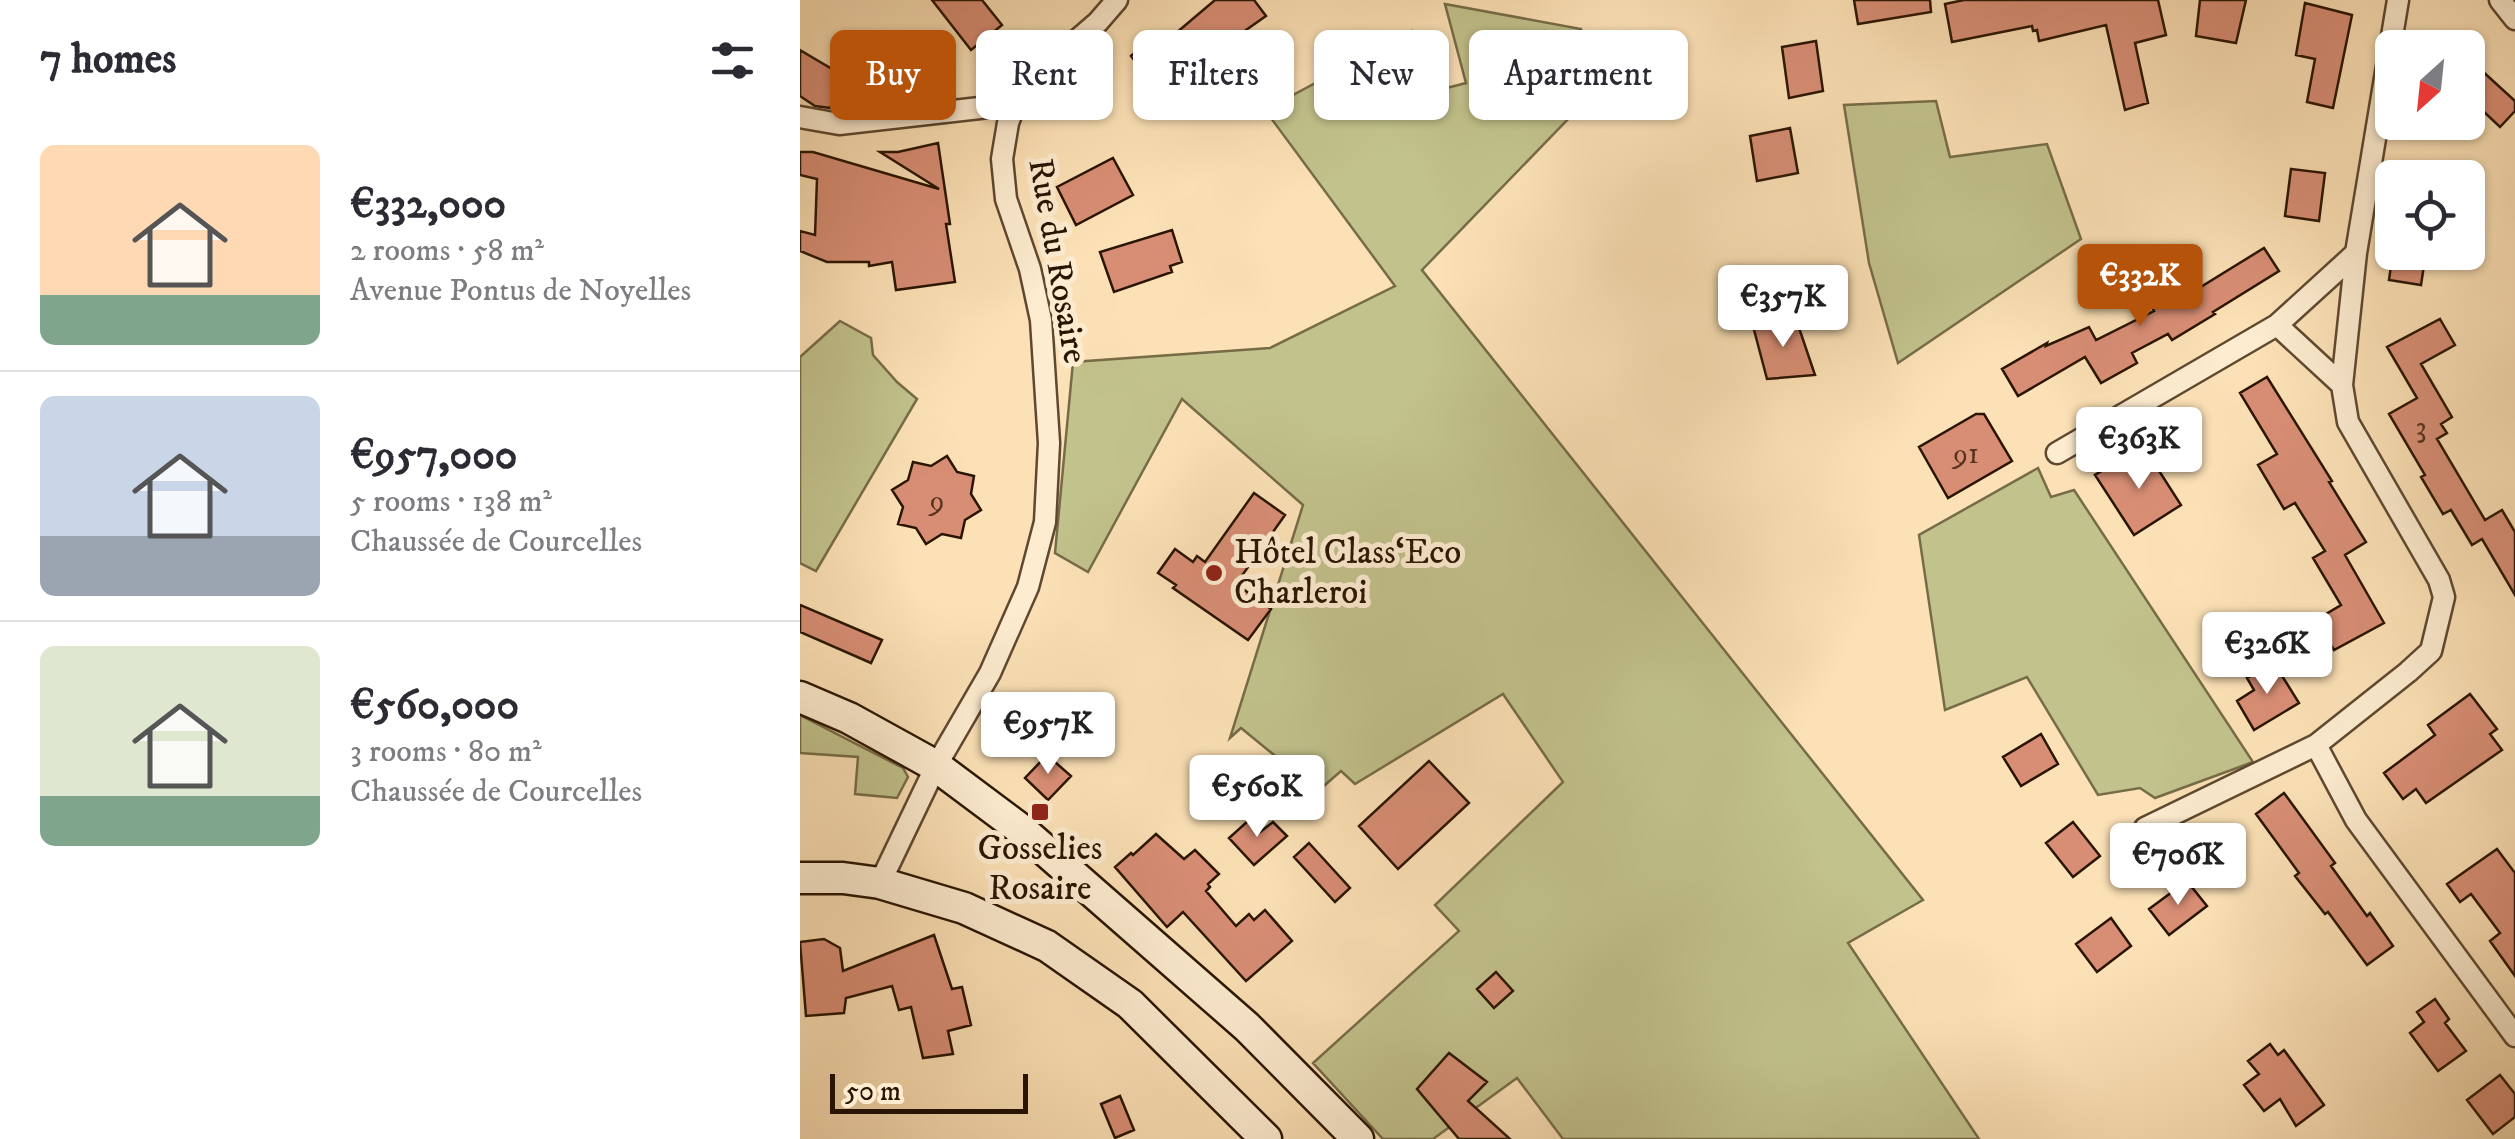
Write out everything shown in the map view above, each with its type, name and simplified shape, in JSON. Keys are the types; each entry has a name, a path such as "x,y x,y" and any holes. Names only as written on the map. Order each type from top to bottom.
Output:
{"main road":[{"path":"800,697 850,718 936,766 1023,831 1247,1026 1358,1139"},
{"path":"800,878 880,883 964,908 1048,946 1130,1004 1266,1139"}],"street":[{"name":"Rue du Rosaire","path":"1089,30 1118,0"},
{"path":"2145,828 2316,746 2431,650 2444,597 2440,580 2348,422 2342,385 2356,254 2398,0"},
{"path":"2500,0 2515,19"},
{"path":"800,117 840,124 976,108"},
{"name":"Rue du Rosaire","path":"880,883 936,766 990,673 1028,587 1045,522 1050,444 1041,320 1030,270 1006,199 1002,159 1009,120"},
{"path":"2057,453 2277,325 2356,254"},
{"path":"2277,325 2342,385"},
{"path":"2316,746 2356,820 2512,1025"}],"green space":[{"path":"1445,4 1581,29 1469,30 1469,120 1567,120 1422,270 1923,900 1848,943 1979,1139 1563,1139 1517,1078 1433,1139 1383,1139 1313,1063 1459,931 1435,905 1563,782 1503,694 1355,784 1341,771 1318,791 1241,728 1230,738 1303,505 1182,399 1088,572 1055,553 1073,362 1270,348 1395,286 1272,120 1294,120 1294,94 1314,84 1314,120 1449,120 1449,87 1466,83"},
{"path":"1936,101 1950,157 2047,144 2081,239 1898,363 1869,263 1844,105"},
{"path":"840,321 871,338 873,355 917,399 816,571 800,563 800,357"},
{"path":"2038,468 2051,497 2074,490 2253,762 2155,798 2140,788 2098,795 2027,677 1945,710 1919,535"},
{"path":"800,715 903,768 908,777 897,798 855,794 858,757 800,753"}],"building":[{"path":"932,0 982,0 1002,25 996,30 976,30 976,46 971,50"},
{"path":"1215,0 1254,0 1266,16 1246,30 1180,30"},
{"path":"1854,0 1930,0 1931,12 1858,24"},
{"path":"1964,0 2158,0 2166,35 2135,43 2148,103 2125,110 2106,25 2039,41 2032,26 1952,42 1945,4"},
{"path":"2200,0 2246,0 2236,43 2196,36"},
{"path":"2305,3 2352,15 2333,108 2307,102 2315,59 2296,55"},
{"path":"1816,41 1823,91 1789,98 1782,47"},
{"path":"800,50 830,68 830,108 815,106 800,96"},
{"path":"2485,74 2515,101 2515,111 2500,127 2485,113"},
{"path":"1790,128 1798,173 1757,181 1750,136"},
{"path":"938,143 955,282 896,290 892,262 869,266 869,262 827,262 800,251 800,231 815,235 817,179 800,175 800,152 813,152 939,189 880,152"},
{"path":"1113,158 1133,195 1076,225 1057,187"},
{"path":"2291,169 2325,173 2319,221 2285,216"},
{"path":"1172,230 1182,262 1170,266 1172,272 1114,292 1100,252"},
{"path":"2264,248 2279,271 2172,340 2168,334 2132,353 2137,363 2101,383 2085,357 2018,396 2002,369 2047,343 2046,346 2089,327 2096,340 2154,311 2196,283 2199,288"},
{"path":"2390,270 2423,270 2421,285 2389,280"},
{"path":"1796,319 1815,375 1767,379 1753,326"},
{"path":"2440,319 2455,345 2421,364 2452,417 2441,424 2447,433 2437,439 2485,520 2502,510 2515,532 2515,595 2482,539 2472,545 2451,510 2443,514 2389,414 2417,398 2387,347"},
{"path":"2267,377 2366,542 2345,555 2384,623 2334,650 2316,620 2341,605 2313,558 2325,551 2295,503 2284,509 2258,465 2277,454 2240,393"},
{"path":"1976,414 1984,414 2012,461 1948,498 1919,447"},
{"path":"2147,452 2181,505 2134,535 2095,475 2115,463 2119,469"},
{"path":"947,456 957,472 974,476 971,494 981,510 965,520 961,538 942,534 926,544 916,528 898,524 903,507 892,490 908,480 913,462 931,466"},
{"name":"Hôtel Class‘Eco Charleroi","path":"1254,493 1285,515 1236,584 1271,609 1248,640 1173,588 1176,585 1158,573 1175,549 1193,562 1197,556 1205,562"},
{"path":"800,605 882,640 871,663 800,632"},
{"path":"2274,663 2299,703 2254,730 2237,701 2254,690 2247,678"},
{"path":"2470,694 2497,729 2490,734 2502,750 2426,803 2416,789 2403,799 2384,773 2435,735 2428,725"},
{"path":"1043,696 1066,718 1045,740 1021,718"},
{"path":"2041,734 2058,764 2021,786 2003,757"},
{"path":"1047,755 1071,776 1048,800 1025,778"},
{"path":"1429,761 1469,803 1398,869 1359,826"},
{"path":"2284,793 2335,863 2331,866 2393,946 2367,965 2328,912 2325,914 2295,876 2299,873 2256,814"},
{"path":"1249,820 1260,832 1273,822 1287,836 1254,865 1229,838"},
{"path":"2073,822 2100,856 2073,877 2046,843"},
{"path":"1156,834 1184,859 1195,850 1219,874 1206,891 1236,926 1249,914 1254,920 1265,910 1292,941 1246,981 1183,912 1167,927 1115,867"},
{"path":"1309,843 1350,888 1335,902 1294,857"},
{"path":"2497,849 2515,873 2515,976 2490,941 2500,933 2471,894 2460,902 2447,884"},
{"path":"2187,881 2207,906 2169,935 2149,909"},
{"path":"2111,918 2131,946 2097,972 2076,944"},
{"path":"934,935 952,989 962,987 971,1025 948,1031 953,1054 923,1058 911,1007 899,1010 892,986 846,998 844,1013 806,1016 800,942 824,939 840,948 843,971"},
{"path":"1496,972 1513,991 1494,1008 1477,989"},
{"path":"2435,999 2449,1019 2445,1023 2466,1051 2438,1071 2410,1033 2424,1022 2417,1012"},
{"path":"2270,1044 2278,1055 2284,1050 2324,1105 2296,1126 2280,1099 2264,1111 2244,1085 2259,1074 2248,1061"},
{"path":"1449,1053 1487,1082 1468,1101 1510,1139 1459,1139 1417,1089"},
{"path":"2500,1075 2515,1094 2515,1117 2493,1134 2467,1100"},
{"path":"1120,1096 1134,1130 1115,1138 1101,1104"}],"place":[{"name":"Hôtel Class‘Eco Charleroi","path":"1214,573"},
{"name":"Gosselies Rosaire","path":"1040,812"}]}
